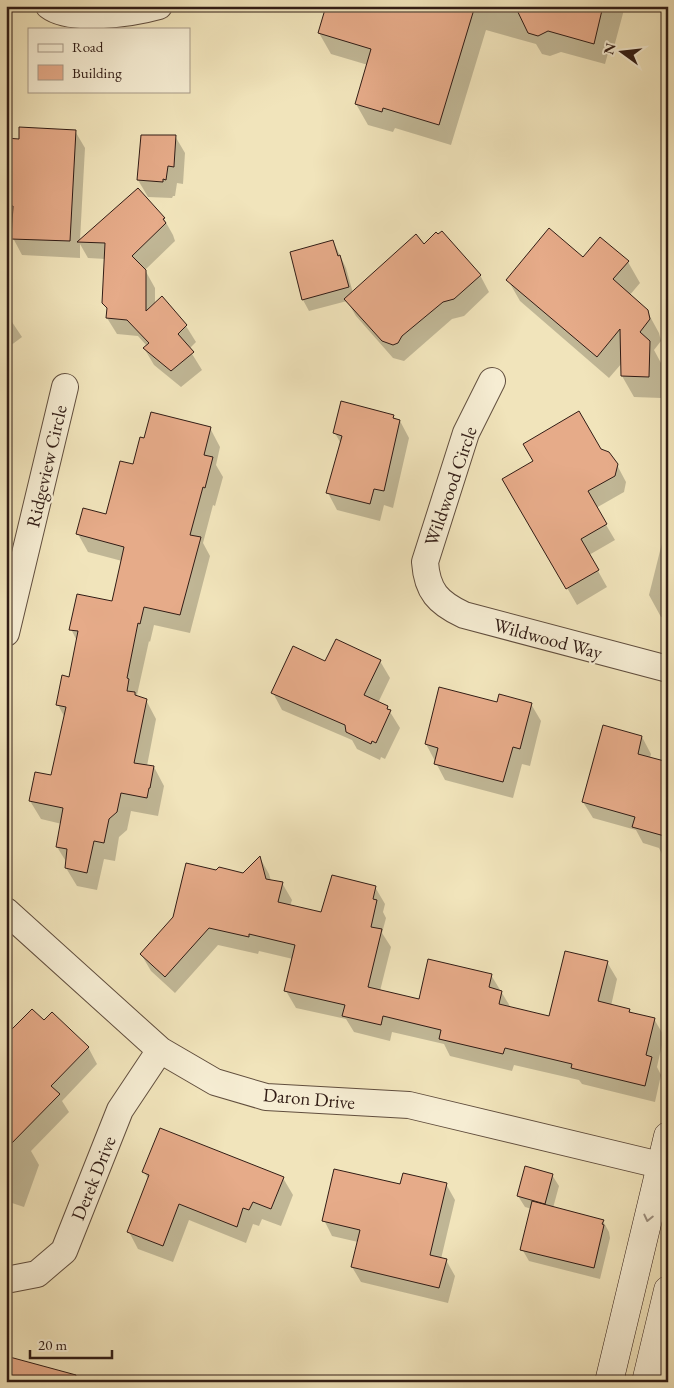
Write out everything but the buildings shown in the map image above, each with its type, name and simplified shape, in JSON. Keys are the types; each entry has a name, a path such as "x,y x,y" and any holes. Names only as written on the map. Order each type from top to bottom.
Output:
{"street":[{"path":"51,7 67,13 91,15 120,14 159,6"},
{"name":"Wildwood Circle","path":"434,594 426,578 425,562 466,433 492,380"},
{"name":"Ridgeview Circle","path":"6,633 65,387"},
{"name":"Wildwood Way","path":"434,594 447,606 464,615 668,669"},
{"name":"Daron Drive","path":"6,911 160,1050 215,1082 266,1097 409,1105 664,1166"},
{"name":"Derek Drive","path":"6,1280 37,1274 64,1250 120,1110 160,1050"},
{"path":"609,1382 664,1166 668,1136"},
{"path":"646,1382 668,1290"}]}
